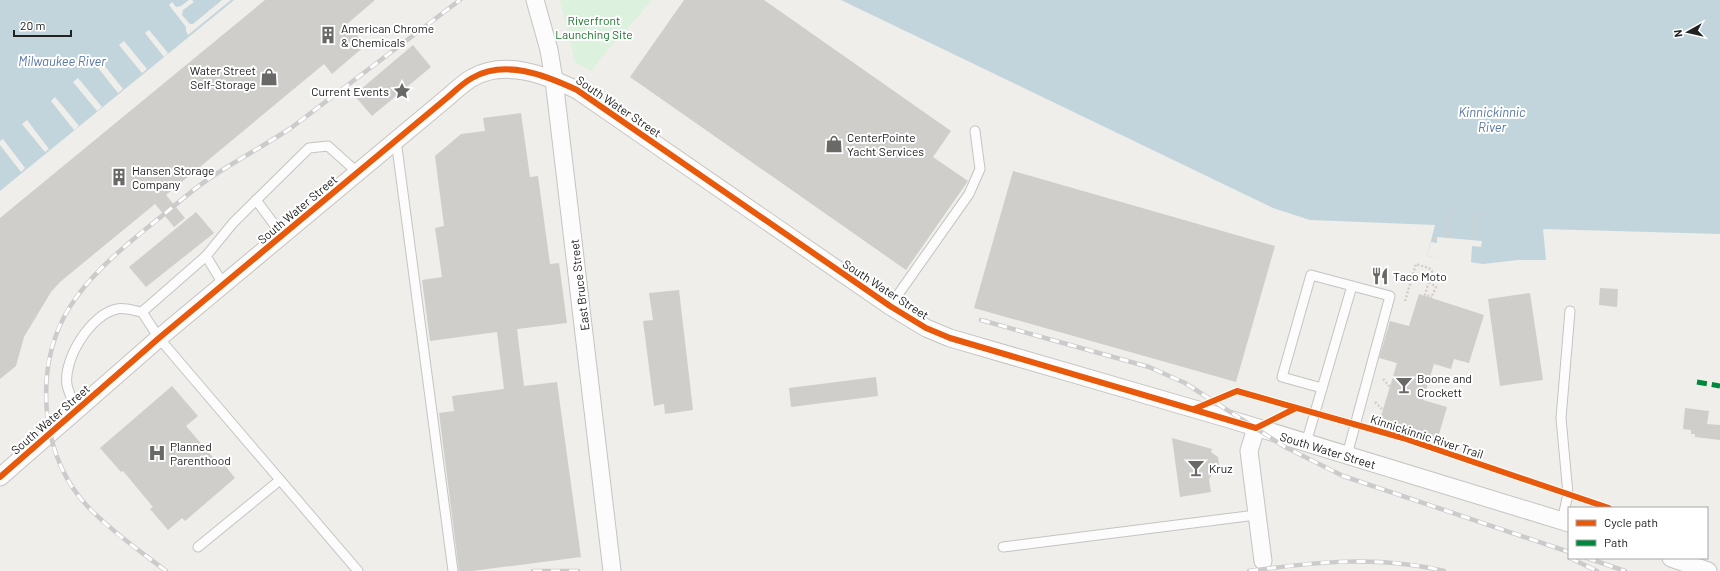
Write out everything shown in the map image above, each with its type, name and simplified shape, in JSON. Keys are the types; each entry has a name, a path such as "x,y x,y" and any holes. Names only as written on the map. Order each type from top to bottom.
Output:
{"street":[{"name":"East Bruce Street","path":"535,0 549,50 554,80 612,571"},
{"name":"South Water Street","path":"0,477 159,338 471,79 480,74 504,69 519,70 554,80 578,90 890,306 926,328 950,338 1256,428 1566,522"},
{"path":"1256,428 1249,451 1263,561"},
{"path":"1673,559 1708,571"}],"lane":[{"path":"890,306 969,194 980,169 975,132"},
{"path":"396,140 454,571"},
{"path":"142,312 206,256 233,223 308,148 328,146 358,172"},
{"path":"256,200 282,235"},
{"path":"206,256 223,284"},
{"path":"1322,388 1282,377 1311,275 1390,296 1347,456"},
{"path":"1306,443 1352,286"},
{"path":"77,411 67,385 70,362 81,337 97,318 118,308 142,312 159,338 358,571"},
{"path":"1566,522 1568,494 1561,418 1570,311"},
{"path":"198,547 280,480"},
{"path":"1003,547 1256,515"}],"path":[{"path":"1447,238 1450,212"},
{"path":"1474,240 1476,214"},
{"path":"1432,239 1437,239"},
{"path":"1403,308 1416,264 1429,268 1432,271 1425,295 1432,298 1436,287 1429,282"}],"green space":[{"name":"Riverfront Launching Site","path":"560,0 652,0 601,58 592,71 575,62"}],"water":[{"name":"Milwaukee River","path":"0,0 234,0 0,191"},
{"name":"Kinnickinnic River","path":"841,0 1720,0 1720,234 1543,229 1546,260 1518,260 1483,264 1427,256 1435,225 1310,220 1273,208"}],"pier":[{"path":"189,0 194,2 183,10 182,15 190,24 193,24 222,0 231,0 188,35 186,27 169,5 172,2 176,7 181,6"},
{"path":"149,30 168,53 164,57 145,33"},
{"path":"124,41 147,69 142,73 119,45"},
{"path":"100,60 123,89 118,93 95,64"},
{"path":"78,78 102,107 97,111 73,82"},
{"path":"55,97 79,126 74,130 51,101"},
{"path":"27,120 49,149 45,152 22,124"},
{"path":"3,139 25,168 21,172 0,145 0,141"},
{"path":"1437,237 1482,241 1481,247 1472,246 1471,263 1427,256 1431,242 1437,243"}],"building":[{"name":"Hansen Storage Company","path":"265,0 375,0 347,24 366,45 332,74 324,64 166,195 185,218 174,227 155,204 60,282 51,292 24,337 16,366 0,379 0,218"},
{"name":"CenterPointe Yacht Services","path":"684,0 764,0 951,131 933,157 968,181 906,270 630,77"},
{"path":"413,45 431,67 372,116 354,95"},
{"path":"521,113 530,177 538,176 550,264 559,263 567,323 517,329 524,386 557,382 581,557 472,571 459,571 439,413 454,411 452,396 504,389 497,332 430,341 422,280 442,277 435,228 444,226 435,156 461,134 485,131 483,118"},
{"path":"1013,171 1275,246 1236,382 974,308"},
{"path":"196,212 214,233 146,287 129,267"},
{"path":"1600,288 1618,289 1617,307 1599,305"},
{"path":"679,290 693,410 665,414 664,404 654,406 643,321 653,320 649,293"},
{"path":"1530,293 1543,380 1500,386 1488,299"},
{"path":"1419,294 1484,315 1469,363 1454,359 1451,369 1434,364 1423,400 1447,407 1437,441 1379,423 1397,363 1379,358 1390,321 1409,326"},
{"path":"876,377 878,396 791,407 789,388"},
{"name":"Planned Parenthood","path":"172,386 198,416 186,426 216,461 219,458 235,478 185,521 182,518 168,530 150,509 153,507 123,471 121,472 100,448"},
{"path":"1685,408 1709,411 1707,424 1720,425 1720,440 1695,437 1695,434 1691,434 1691,430 1683,429"},
{"name":"Kruz","path":"1172,438 1212,449 1211,452 1218,457 1219,464 1209,479 1211,492 1180,497"}],"railway":[{"path":"166,571 118,534 91,510 73,489 60,465 49,427 46,382 50,354 58,329 70,307 85,286 103,266 180,201 213,176 291,128 460,0"},
{"path":"981,320 1149,367 1185,383 1285,447 1343,476 1568,552"},
{"path":"1572,559 1597,571"},
{"path":"1590,559 1625,571"},
{"path":"1249,571 1298,565 1346,562 1395,563 1444,571"},
{"path":"533,571 578,571"}],"marked path":[{"path":"1697,382 1720,386"}],"cycle path":[{"path":"0,477 159,338 462,85 485,72 511,69 525,71 552,79 577,90 890,306 926,328 950,338 1256,428 1296,408"},
{"name":"Kinnickinnic River Trail","path":"1194,409 1237,391 1403,438 1606,507"}],"place":[{"name":"American Chrome & Chemicals","path":"328,35"},
{"name":"Water Street Self-Storage","path":"269,77"},
{"name":"Current Events","path":"402,91"},
{"name":"CenterPointe Yacht Services","path":"834,144"},
{"name":"Hansen Storage Company","path":"119,177"},
{"name":"Taco Moto","path":"1380,276"},
{"name":"Boone and Crockett","path":"1404,385"},
{"name":"Planned Parenthood","path":"157,453"},
{"name":"Kruz","path":"1196,468"}]}
